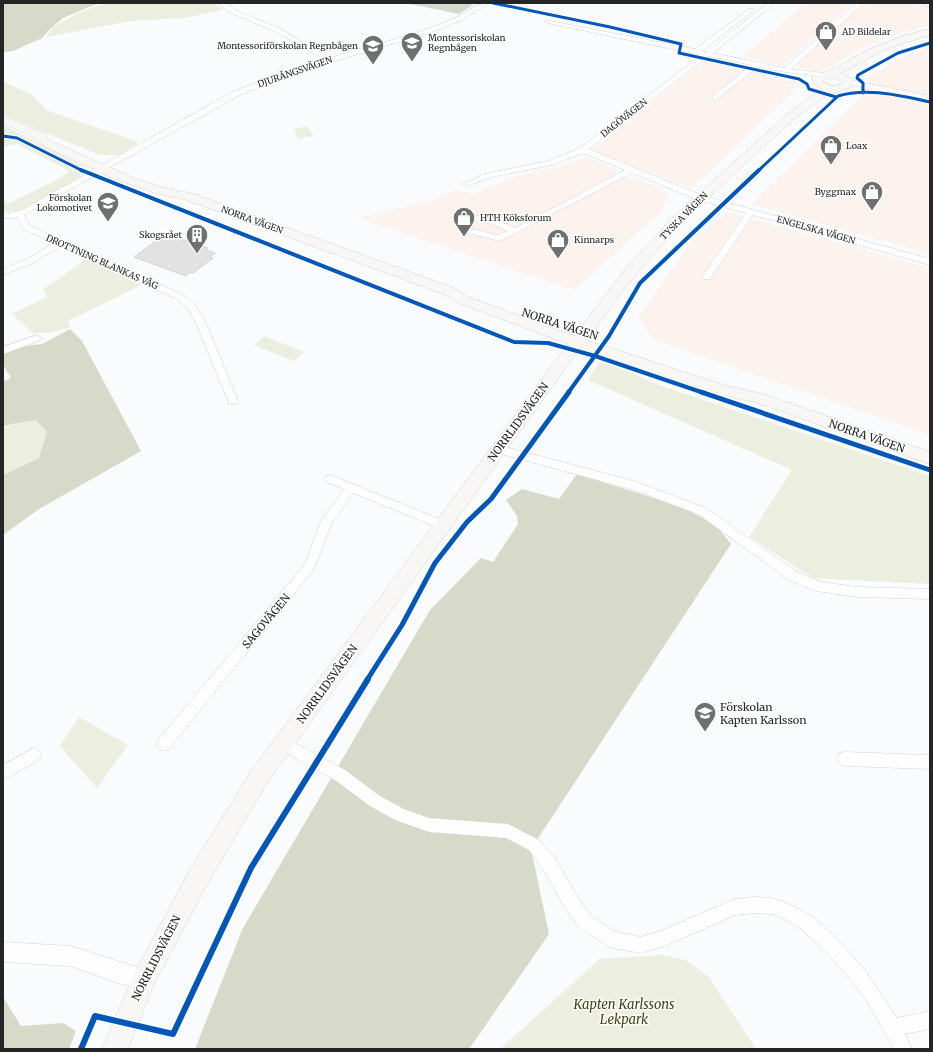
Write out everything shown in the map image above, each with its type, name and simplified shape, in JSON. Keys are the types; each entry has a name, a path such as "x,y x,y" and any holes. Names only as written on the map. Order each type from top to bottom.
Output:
{"main road":[{"path":"822,79 857,62 886,45 901,39 930,32"},
{"path":"843,85 857,62"},
{"path":"822,79 839,76 843,85"},
{"name":"TYSKA VÄGEN","path":"806,104 818,88 822,79"},
{"name":"TYSKA VÄGEN","path":"581,337 634,268 675,222 786,120 823,93 843,85"},
{"name":"NORRA VÄGEN","path":"3,119 33,133 39,138 108,167 180,190 190,197 449,291 467,293 581,337 730,384 758,398 930,458"},
{"name":"NORRLIDSVÄGEN","path":"115,1049 144,978 198,878 259,777 581,337"}],"street":[{"path":"221,3 230,10 270,27 313,49 329,60"},
{"name":"DJURÄNGSVÄGEN","path":"108,167 237,92 272,78 442,27 469,15 486,3"},
{"path":"696,52 760,3"},
{"name":"DAGÖVÄGEN","path":"467,184 489,175 557,162 583,150 772,3"},
{"path":"787,71 861,3"},
{"path":"924,3 930,4"},
{"path":"548,21 757,64 822,79"},
{"path":"716,98 757,64"},
{"path":"843,85 930,98"},
{"path":"583,150 701,198"},
{"path":"3,215 20,214 108,167"},
{"path":"515,232 484,218 469,220 467,230 499,238 515,232 631,170"},
{"name":"ENGELSKA VÄGEN","path":"701,198 930,262"},
{"path":"707,276 751,212"},
{"name":"DROTTNING BLANKAS VÄG","path":"20,214 26,227 180,297 192,307 201,324 234,401"},
{"path":"3,272 30,260 61,243"},
{"path":"3,351 37,338"},
{"path":"498,449 637,486 681,502 702,512 793,576 820,587 857,592 930,594"},
{"path":"330,479 443,525"},
{"name":"SAGOVÄGEN","path":"164,744 310,566 327,522 351,488"},
{"path":"284,744 340,775 375,801 400,815 429,825 508,831 534,845 550,865 569,899 585,922 612,940 641,946 668,937 734,907 755,905 772,906 790,912 807,923 833,947 874,997 894,1028 904,1049"},
{"path":"3,773 34,755"},
{"path":"844,759 930,762"},
{"path":"3,952 72,956 117,972 144,978"},
{"path":"894,1028 930,1020"}],"shaded area":[{"path":"806,3 853,3 782,66 744,57 746,53"},
{"path":"866,3 914,3 930,7 930,25 881,39 856,51 822,72 797,67 797,64 810,51"},
{"path":"930,47 930,95 865,84 871,75 896,60 908,54"},
{"path":"704,61 803,82 692,188 592,150"},
{"path":"866,93 930,102 930,254 751,204"},
{"path":"587,157 616,169 616,173 625,178 638,179 669,192 662,211 574,290 358,218 430,201 455,190 472,194 513,177 563,165"},
{"path":"727,212 930,268 930,435 652,339 639,317 693,239"}],"green space":[{"path":"3,3 99,3 63,18 42,38 13,51 3,52"},
{"path":"106,3 214,3 223,10 184,18 130,21 47,37 55,26 63,21"},
{"path":"406,3 465,3 473,5 459,14"},
{"path":"3,81 32,95 48,111 139,142 120,155 100,155 3,115"},
{"path":"3,125 85,167 86,169 78,178 22,211 3,211 3,199 7,204 55,181 70,171 17,144 3,147"},
{"path":"308,126 313,136 298,139 294,129"},
{"path":"87,259 141,285 68,321 70,327 50,333 33,333 12,314 47,297 43,289"},
{"path":"70,329 82,341 141,451 39,509 3,535 3,475 39,458 47,432 36,420 3,426 3,382 11,378 3,365 3,354 25,346 42,344"},
{"path":"264,336 304,352 294,361 254,345"},
{"path":"599,362 627,371 659,385 930,476 930,584 813,578 749,537 792,470 588,380"},
{"path":"36,420 47,432 39,458 3,475 3,427"},
{"path":"577,474 679,506 715,524 731,544 531,849 549,934 469,1049 195,1049 243,928 430,610 481,558 493,562 518,524 517,516 506,500 522,489 559,499"},
{"path":"79,717 128,745 97,788 60,746"},
{"name":"Kapten Karlssons Lekpark","path":"661,955 685,960 708,976 756,1049 500,1049 600,959"},
{"path":"3,997 21,1026 63,1023 76,1031 69,1049 3,1049"}],"building":[{"name":"Skogsrået","path":"165,234 208,248 206,250 215,253 210,257 213,258 193,273 191,272 186,276 134,257"}],"cycle path":[{"path":"493,3 610,27 681,44 679,53 799,79 807,84 809,89 836,97"},
{"path":"863,93 863,83 857,78 858,75 898,53 930,43"},
{"path":"81,1049 95,1016 173,1034 251,868 316,761 402,625 435,563 467,522 491,499 609,336 640,283 838,96 846,94 870,93 930,102"},
{"path":"3,136 17,138 92,176 514,342 548,343 595,356 930,470"}],"place":[{"name":"AD Bildelar","path":"826,52"},
{"name":"Montessoriskolan Regnbågen","path":"412,62"},
{"name":"Montessoriförskolan Regnbågen","path":"373,66"},
{"name":"Loax","path":"831,166"},
{"name":"Byggmax","path":"872,212"},
{"name":"Förskolan Lokomotivet","path":"108,222"},
{"name":"HTH Köksforum","path":"464,238"},
{"name":"Skogsrået","path":"197,254"},
{"name":"Kinnarps","path":"558,260"},
{"name":"Förskolan Kapten Karlsson","path":"705,732"}]}
